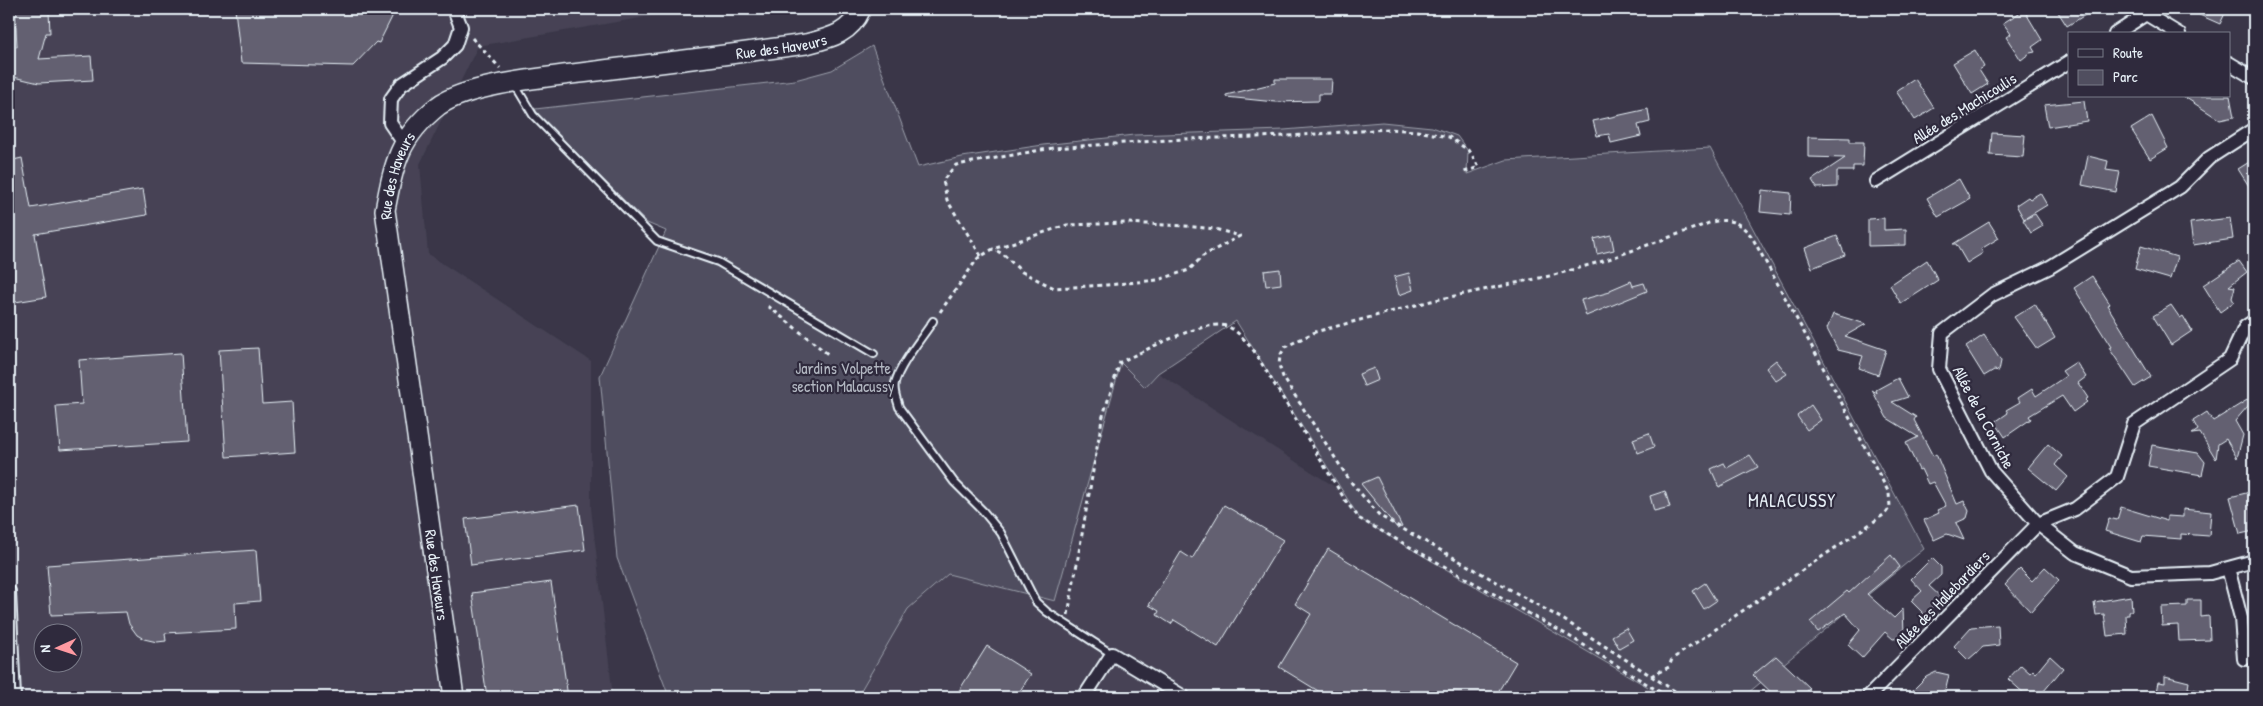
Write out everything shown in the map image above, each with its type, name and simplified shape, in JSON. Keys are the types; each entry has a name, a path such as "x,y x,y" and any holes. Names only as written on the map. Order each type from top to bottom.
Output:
{"street":[{"path":"403,142 390,123 391,99 401,85 442,58 455,45 461,27 454,9"},
{"name":"Rue des Haveurs","path":"454,697 386,210 392,173 403,142 439,106 463,94 513,82 806,44 837,36 858,17 861,9"},
{"path":"2118,32 2146,12 2176,32"},
{"name":"Allée des Machicoulis","path":"1876,181 2068,63"},
{"path":"2230,64 2254,78"},
{"name":"Allée de la Corniche","path":"2254,129 2209,158 2180,188 2050,267 1992,295 1942,333 1939,368 1991,471 2038,524 2075,553 2131,576 2210,573 2254,561"},
{"path":"2038,524 2075,509 2117,477 2134,424 2230,359 2245,327 2254,321"},
{"name":"Allée des Hallebardiers","path":"1868,697 2038,524"},
{"path":"2228,568 2241,618 2244,659"},
{"path":"9,592 14,697"},
{"path":"1084,697 1112,654 1184,697"}],"lane":[{"path":"513,82 533,115 657,240 718,262 874,354"},
{"path":"933,321 900,372 895,384 895,394 899,406 954,482 983,511 1000,533 1036,602 1047,612 1112,654"}],"path":[{"path":"461,27 513,82"},
{"path":"982,256 947,200 944,180 956,165 974,160 1062,148 1184,139 1288,136 1388,129 1417,131 1449,137 1468,150 1479,167 1461,174"},
{"path":"1651,676 1670,666 1672,659 1885,514 1890,507 1889,493 1818,358 1752,237 1741,225 1724,220 1712,222 1603,261 1554,275 1431,301 1324,329 1285,347 1280,356 1279,365 1283,377 1350,481 1380,516 1564,620 1651,676 1684,697"},
{"path":"933,321 978,258 993,249 1066,225 1127,224 1185,226 1215,229 1240,236 1204,256 1189,270 1158,280 1054,288 1022,272 1003,254 993,249"},
{"path":"765,302 770,310 829,355"},
{"path":"1067,625 1102,419 1120,362 1199,328 1218,325 1227,326 1242,336 1254,352 1347,503 1360,519 1569,636 1668,697"}],"shaded area":[{"path":"9,9 692,9 478,46 420,164 428,254 591,361 591,508 613,697 9,697"},
{"path":"1121,362 1145,387 1158,373 1662,697 857,697 908,609 948,574 1055,600"}],"green space":[{"name":"Jardins Volpette section Malacussy","path":"872,46 918,167 962,157 1043,145 1134,135 1284,130 1382,122 1432,127 1457,136 1468,151 1467,174 1506,160 1710,148 1924,549 1743,697 1665,697 1360,519 1236,321 1158,373 1145,387 1121,363 1055,601 948,574 908,609 857,697 669,697 617,558 600,376 666,231 647,223 540,117 535,109 795,80 832,70"}],"building":[{"path":"15,9 49,11 50,33 46,33 39,59 91,56 93,80 39,83 9,76 9,45 17,47"},
{"path":"235,9 396,9 379,43 376,42 353,66 241,63"},
{"path":"2056,9 2095,9 2067,26"},
{"path":"2186,9 2227,9 2220,24"},
{"path":"2024,10 2042,40 2032,47 2035,52 2030,53 2021,60 2006,37 2011,34 2003,23"},
{"path":"1975,50 1984,67 1979,70 1988,84 1972,94 1953,63"},
{"path":"1275,79 1332,79 1331,94 1319,94 1319,101 1275,102 1226,97 1226,95 1275,83"},
{"path":"1915,79 1934,108 1915,120 1896,91"},
{"path":"2230,96 2234,117 2220,120 2186,98 2230,98"},
{"path":"2084,101 2087,121 2048,127 2044,105"},
{"path":"1648,109 1650,122 1638,125 1641,136 1611,143 1609,134 1597,136 1593,121"},
{"path":"2152,116 2168,148 2150,159 2131,129"},
{"path":"1992,133 2025,135 2023,157 1990,155"},
{"path":"1808,137 1850,138 1850,142 1864,142 1863,166 1853,166 1853,171 1837,171 1837,187 1817,188 1812,180 1845,158 1808,157"},
{"path":"2088,156 2108,161 2106,170 2120,172 2116,192 2082,185"},
{"path":"22,158 31,208 143,189 147,215 35,234 46,297 9,303 9,161"},
{"path":"2254,159 2254,194 2238,169"},
{"path":"1959,179 1970,199 1938,217 1927,198"},
{"path":"1762,190 1791,193 1790,215 1760,212"},
{"path":"2040,193 2047,205 2024,219 2016,205 2028,197 2030,199"},
{"path":"2035,214 2043,226 2031,233 2023,220"},
{"path":"1884,218 1884,230 1906,229 1906,245 1868,246 1868,219"},
{"path":"2230,218 2233,239 2193,245 2190,223"},
{"path":"1989,222 1999,238 1981,249 1983,253 1967,263 1956,244 1953,244"},
{"path":"1611,235 1614,250 1597,254 1594,239"},
{"path":"1837,236 1845,255 1812,268 1805,248"},
{"path":"2141,246 2177,257 2170,279 2135,269"},
{"path":"1927,260 1938,280 1901,304 1890,285"},
{"path":"2239,261 2247,272 2229,286 2235,287 2232,298 2234,302 2220,312 2203,285"},
{"path":"1280,269 1281,284 1266,286 1264,271"},
{"path":"1409,273 1413,290 1399,295 1394,277"},
{"path":"2092,276 2110,304 2107,305 2151,377 2135,387 2109,348 2111,347 2074,288"},
{"path":"1631,281 1633,286 1644,283 1647,291 1586,316 1581,300 1610,292 1610,290"},
{"path":"2035,304 2055,338 2037,349 2014,317"},
{"path":"2171,305 2180,318 2183,316 2192,331 2171,345 2153,316"},
{"path":"1833,314 1866,324 1845,336 1886,350 1878,375 1859,368 1863,356 1838,350 1827,329"},
{"path":"1984,335 2001,361 1999,371 1994,370 1984,376 1966,347"},
{"path":"258,348 262,404 292,402 295,452 226,457 219,350"},
{"path":"181,353 187,442 60,450 56,406 82,404 79,360"},
{"path":"1776,360 1787,374 1776,381 1766,368"},
{"path":"2076,362 2086,377 2078,383 2088,398 2085,400 2087,402 2073,412 2062,396 2029,416 2031,419 2005,437 1995,422 2008,413 2006,410 2020,402 2018,398 2032,389 2036,396 2066,376 2062,371"},
{"path":"1374,368 1378,380 1364,386 1359,374"},
{"path":"1898,378 1908,397 1892,402 1916,417 1914,420 1933,456 1936,454 1957,504 1964,501 1969,511 1967,518 1956,523 1964,540 1947,534 1934,540 1924,520 1939,513 1937,510 1946,506 1933,482 1928,484 1921,469 1919,470 1906,443 1918,437 1887,418 1872,390 1877,393 1876,390"},
{"path":"2252,397 2254,399 2235,421 2243,435 2237,458 2226,439 2218,444 2216,459 2200,433 2192,434 2198,430 2193,421 2207,412 2213,421"},
{"path":"1811,405 1821,420 1807,430 1797,416"},
{"path":"1649,433 1654,447 1638,453 1633,439"},
{"path":"2048,444 2062,456 2055,465 2068,477 2056,491 2028,468"},
{"path":"2152,445 2198,453 2205,462 2202,475 2148,466"},
{"path":"1750,455 1758,467 1719,487 1711,469 1724,463 1727,468"},
{"path":"1377,477 1402,527 1398,529 1361,484"},
{"path":"1665,491 1670,507 1654,511 1650,496"},
{"path":"2254,491 2254,531 2240,534 2230,497"},
{"path":"579,505 585,550 471,565 465,519"},
{"path":"1224,505 1283,540 1218,647 1174,620 1171,624 1157,615 1159,611 1149,605 1181,552 1192,559"},
{"path":"2121,507 2167,521 2167,516 2183,517 2183,509 2211,512 2209,536 2181,534 2181,539 2143,536 2141,542 2105,531 2109,518 2117,520"},
{"path":"1328,549 1516,662 1495,697 1328,697 1279,667 1311,614 1295,604"},
{"path":"256,550 260,601 235,603 236,629 165,633 166,641 157,642 137,635 129,624 126,612 51,615 47,565"},
{"path":"1891,555 1900,567 1867,594 1894,618 1903,609 1904,633 1900,638 1893,639 1885,632 1862,658 1848,645 1860,630 1845,613 1818,632 1810,622 1847,591 1849,593"},
{"path":"1932,558 1941,567 1941,575 1929,586 1942,598 1925,615 1911,601 1922,591 1911,579"},
{"path":"2045,567 2059,580 2031,612 2005,585 2020,569 2032,581"},
{"path":"551,582 568,697 487,697 472,593"},
{"path":"1705,583 1716,601 1704,609 1693,591"},
{"path":"2131,596 2132,611 2129,611 2129,615 2126,615 2127,634 2107,636 2104,614 2096,615 2094,602"},
{"path":"2187,600 2201,600 2201,617 2209,616 2210,640 2179,641 2178,625 2162,626 2161,607 2187,606"},
{"path":"1998,625 1999,645 1983,647 1968,660 1954,646 1971,627"},
{"path":"1626,628 1633,640 1619,648 1612,636"},
{"path":"987,646 1031,674 1016,697 955,697"},
{"path":"1776,656 1810,688 1801,697 1776,697 1753,675"},
{"path":"2050,656 2063,668 2039,697 2028,697 2008,679 2021,665 2030,673 2033,670 2036,673"},
{"path":"1936,672 1949,675 1946,688 1937,697 1906,697 1926,677"},
{"path":"2165,676 2189,682 2188,688 2202,691 2202,697 2155,697 2158,682 2165,683"}],"district":[{"name":"MALACUSSY","path":"1792,501"}]}
